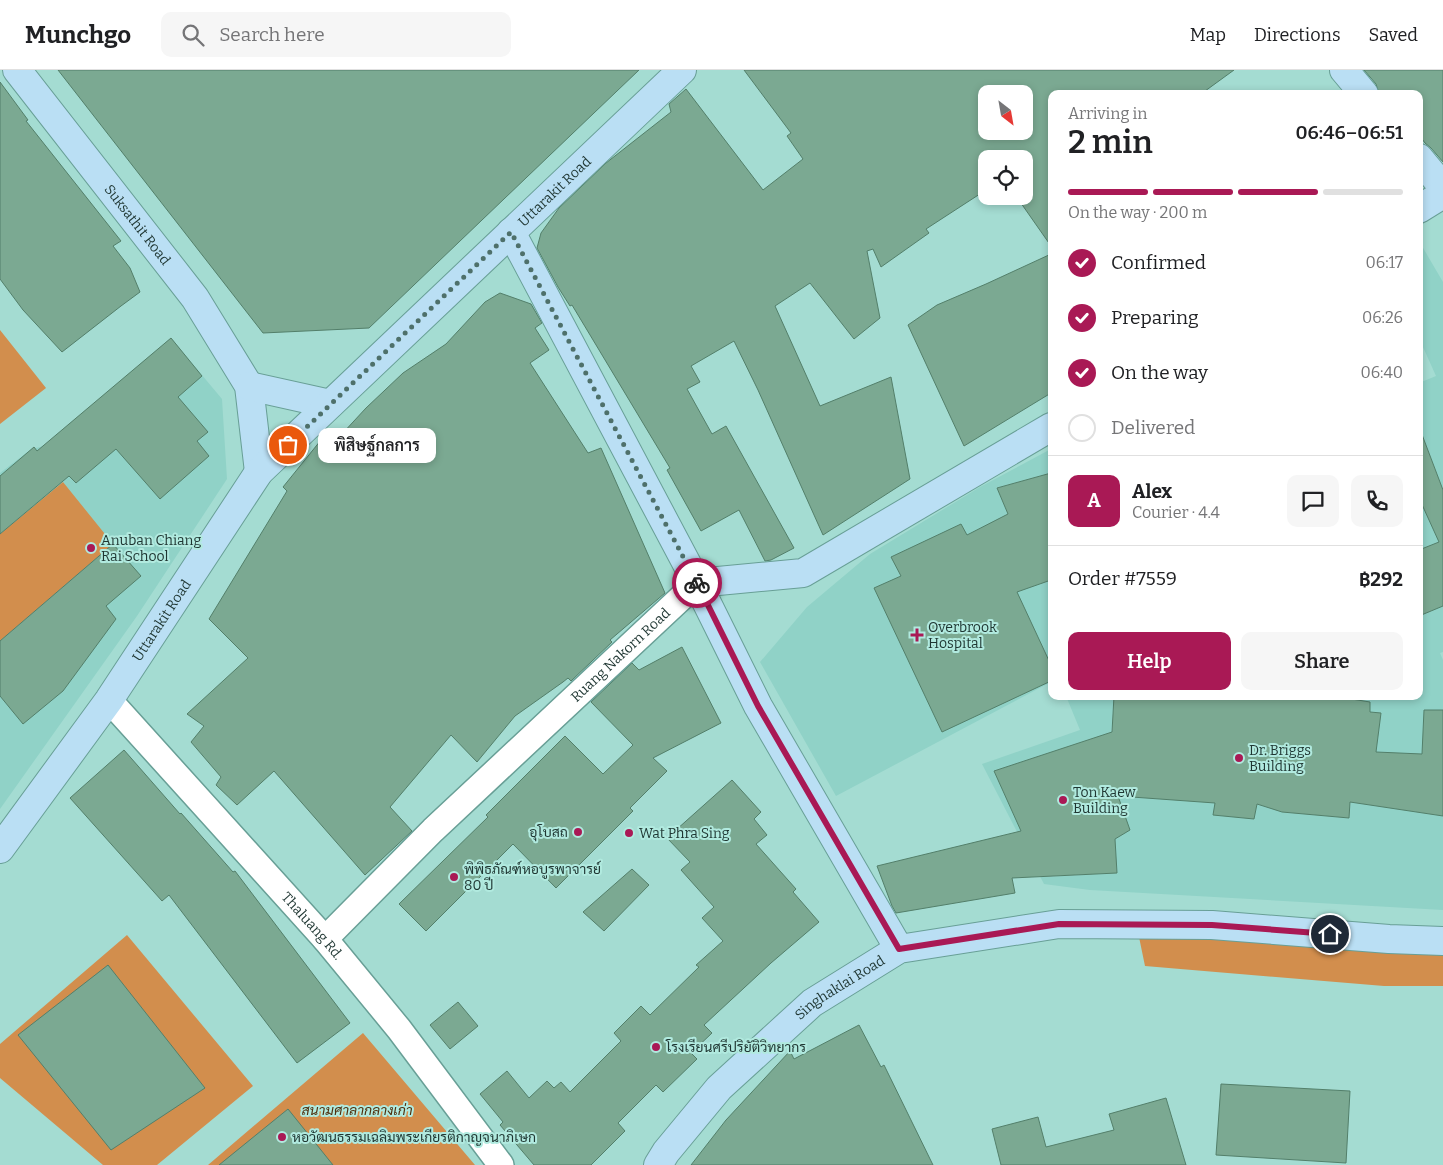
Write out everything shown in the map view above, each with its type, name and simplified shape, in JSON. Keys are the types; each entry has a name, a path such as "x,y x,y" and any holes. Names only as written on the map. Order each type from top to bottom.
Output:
{"street":[{"name":"Suksathit Road","path":"17,70 195,298 249,386 259,472"},
{"name":"Uttarakit Road","path":"0,849 109,700 259,472 682,70"},
{"path":"1344,70 1361,90"},
{"path":"1423,163 1443,187"},
{"path":"1423,206 1443,194"},
{"path":"511,232 697,583 758,706 899,949"},
{"path":"249,386 330,404"},
{"path":"697,583 803,573 1048,428"},
{"name":"Ruang Nakorn Road","path":"325,939 434,830 697,583"},
{"name":"Thaluang Rd.","path":"109,700 325,939 400,1029 501,1165"},
{"name":"Singhaklai Road","path":"658,1165 666,1152 719,1088 812,1003 899,949 1059,924 1212,925 1388,939 1443,941"}],"shaded area":[{"path":"1423,248 1443,282 1443,490 1423,437 1423,381 1436,376 1423,347"},
{"name":"Anuban Chiang Rai School","path":"171,338 222,399 227,479 137,616 0,809 0,473 34,447 44,446"},
{"name":"Overbrook Hospital","path":"1048,451 1048,474 997,488 1008,514 996,521 1033,586 1048,581 1048,684 836,796 760,662 807,607 870,554 980,487"},
{"path":"1443,495 1439,542 1423,548 1423,502"},
{"path":"1443,606 1443,652 1440,653 1443,660 1443,713 1422,754 1366,804 1443,816 1443,910 1090,890 1044,884 982,764 1080,730 1068,700 1114,700 1111,738 1215,803 1254,819 1257,804 1282,812 1349,818 1351,797 1381,713 1370,712 1342,700 1423,700 1423,614","holes":["1096,737 1130,830 1115,839 1116,873 1043,877 995,771"]}],"green space":[{"path":"0,330 46,388 0,424"},
{"path":"63,482 113,544 0,641 0,534"},
{"path":"127,935 253,1086 157,1165 103,1165 0,1078 0,1044"},
{"path":"1139,937 1443,943 1443,986 1384,986 1145,966"},
{"name":"สนามศาลากลางเก่า","path":"363,1033 475,1165 208,1165"}],"building":[{"path":"58,70 639,70 369,328 263,333"},
{"path":"744,70 1234,70 1206,90 1048,90 1048,242 1022,205 1033,205 1033,150 978,150 978,195 926,229 929,233 881,267 873,249 867,251 880,318 854,339 810,283 775,306 820,406 891,377 910,479 823,535 734,341 691,366 700,382 687,389 712,434 726,426 794,548 771,560 765,561 739,510 701,531 667,470 670,468 572,305 570,306 558,287 537,248 541,233 559,208 606,163 671,112 669,104 686,89 763,190 803,159 787,136 791,133"},
{"path":"1364,70 1443,70 1443,162 1423,140 1423,90 1378,90 1376,84"},
{"path":"0,82 28,120 26,121 121,241 113,246 130,268 140,292 62,352 23,310 0,279"},
{"path":"1048,255 1048,395 964,446 908,325 937,305"},
{"path":"500,293 531,304 542,323 535,328 549,350 530,363 588,453 601,448 665,593 610,640 612,642 571,681 568,678 515,716 477,762 451,735 390,807 412,831 365,875 274,771 237,805 216,785 221,777 191,742 204,726 187,714 248,658 209,619 287,491 283,487 321,440 329,448 366,408 403,373 446,344 485,302"},
{"path":"171,338 202,376 178,397 208,432 197,441 209,456 160,499 116,449 76,483 69,476 0,534 0,476 34,447 37,451"},
{"path":"1423,437 1443,490 1443,606 1423,614 1423,548 1439,542 1423,507"},
{"path":"1048,474 1048,581 1017,592 1048,659 1048,682 942,732 874,588 901,576 891,557 961,524 967,535 1008,514 997,488"},
{"path":"113,544 141,576 106,606 116,619 63,691 23,724 0,696 0,641"},
{"path":"682,647 721,723 653,758 667,771 630,808 633,811 556,888 513,844 426,931 399,904 488,817 486,815 565,736 603,774 633,745 591,702 632,663 639,670"},
{"path":"1114,700 1358,700 1370,702 1370,712 1381,713 1376,752 1422,754 1424,710 1443,710 1443,816 1350,802 1349,818 1282,812 1257,804 1254,819 1213,815 1215,803 1118,796 1130,830 1115,839 1117,873 1012,878 1015,893 896,913 877,866 1021,831 994,771 1112,732"},
{"path":"124,750 233,872 235,871 350,1023 297,1063 169,895 162,901 70,798"},
{"path":"732,780 761,812 754,819 767,835 756,844 796,889 793,892 819,922 704,1025 712,1033 691,1053 697,1059 663,1092 656,1085 618,1123 625,1131 591,1165 534,1165 500,1125 503,1122 480,1094 507,1071 529,1098 547,1081 554,1088 561,1082 570,1092 621,1041 614,1033 641,1006 650,1015 699,967 696,965 723,941 702,918 714,907 681,870 690,862 667,838"},
{"path":"632,869 649,885 604,931 583,912"},
{"path":"108,965 205,1088 111,1150 18,1035"},
{"path":"458,1002 478,1026 450,1049 430,1025"},
{"path":"859,1025 881,1067 884,1065 933,1165 691,1165 726,1120 790,1051 794,1059"},
{"path":"1221,1084 1350,1091 1346,1163 1216,1155"},
{"path":"1166,1098 1186,1165 1001,1165 992,1129 1038,1117 1046,1147 1114,1130 1109,1114"},
{"name":"หอวัฒนธรรมเฉลิมพระเกียรติกาญจนาภิเษก","path":"288,1109 333,1165 219,1165"}],"way so far":[{"path":"288,445 511,232 697,583"}],"place":[{"name":"พิสิษฐ์กลการ","path":"288,445"},
{"name":"Anuban Chiang Rai School","path":"91,548"},
{"name":"Overbrook Hospital","path":"917,635"},
{"name":"Dr. Briggs Building","path":"1239,758"},
{"name":"Ton Kaew Building","path":"1063,800"},
{"name":"อุโบสถ","path":"578,832"},
{"name":"Wat Phra Sing","path":"629,833"},
{"name":"พิพิธภัณฑ์หอบูรพาจารย์ 80 ปี","path":"454,877"},
{"name":"โรงเรียนศรีปริยัติวิทยากร","path":"656,1047"},
{"name":"หอวัฒนธรรมเฉลิมพระเกียรติกาญจนาภิเษก","path":"282,1137"}],"route":[{"path":"697,583 758,706 899,949 1059,924 1212,925 1330,934"}]}
